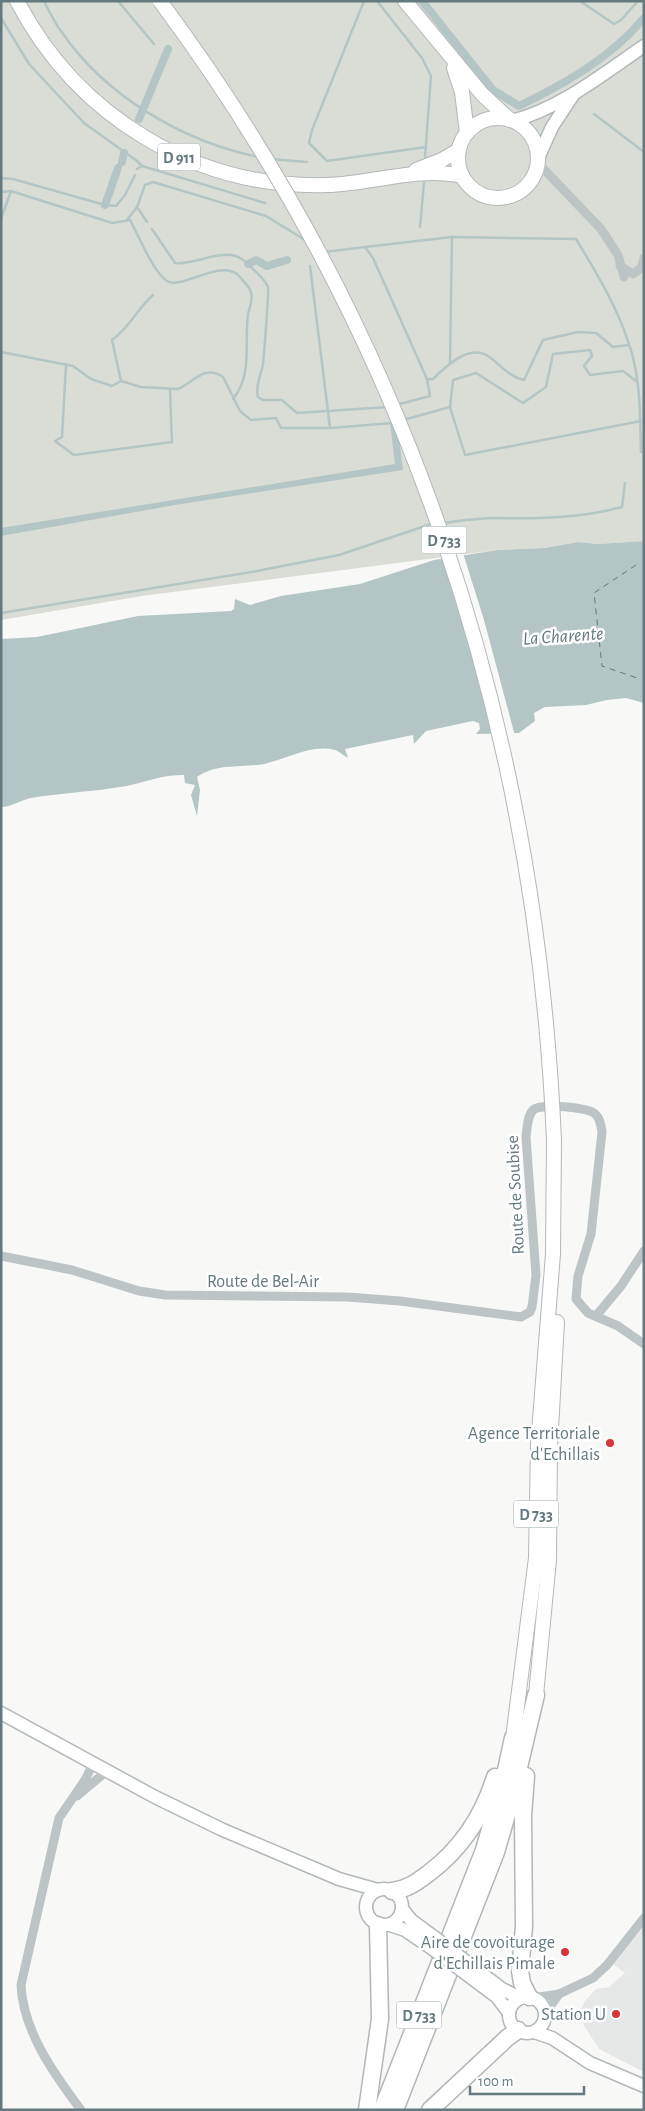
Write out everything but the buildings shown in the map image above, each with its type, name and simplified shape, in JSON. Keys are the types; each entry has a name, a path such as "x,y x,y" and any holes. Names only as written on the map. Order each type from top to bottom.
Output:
{"highway":[{"path":"527,1997 520,1971 524,1909 523,1816 524,1791 536,1695"},
{"name":"D 733","path":"394,2110 496,1852 511,1801 536,1695"},
{"path":"385,1890 412,1885 444,1862 461,1844 489,1795 505,1742 513,1738"},
{"name":"D 733","path":"382,2110 484,1850 501,1792 513,1738"},
{"path":"367,2110 380,2018 384,1925"},
{"path":"430,2110 507,2038 526,2031"}],"main road":[{"name":"D 911","path":"16,1 35,33 57,63 88,96 139,135 177,156 221,172 278,184 341,185 404,175 447,174 462,176"},
{"name":"D 733","path":"160,1 206,65 253,136 326,263 397,416 442,533 479,654 518,818 543,977 558,1140 553,1254 538,1446 536,1558 513,1738"},
{"name":"D 733","path":"170,1 220,70 268,144 342,276 394,387 454,544 500,700 532,846 549,953 558,1058 561,1259 550,1447 549,1560 536,1695"},
{"path":"405,1 482,94 511,120 529,132 536,143 538,159"},
{"path":"573,94 552,127 538,159 535,176 527,186 516,194 504,198 491,198 478,193 462,176 458,163 459,150 467,133 476,125 486,120 498,118 511,120 531,115 573,94 644,46"},
{"path":"452,60 462,92 467,133"},
{"name":"D 911","path":"404,175 442,160 459,150"},
{"path":"1,1712 223,1830 339,1879 385,1890 400,1898 403,1910 432,1942 467,1969 497,1997 509,2013 511,2023 526,2031 552,2038 590,2063 644,2086"},
{"path":"339,1879 357,1895 369,1918 384,1925 405,1930 432,1942"},
{"path":"366,1910 369,1898 385,1890"},
{"path":"384,1925 400,1918 403,1910"},
{"path":"467,1969 502,1989 541,2003 545,2014 564,2038 600,2066"},
{"path":"509,2013 512,2004 527,1997"},
{"path":"526,2031 542,2025 545,2014"}],"street":[{"path":"538,159 586,210 618,255 624,278"},
{"path":"620,266 634,274 641,268 644,258"},
{"name":"Route de Soubise","path":"527,1314 532,1307 536,1275 526,1136 529,1116 535,1108 543,1106 587,1109 596,1114 601,1123 600,1163 591,1234 578,1276 576,1295 582,1308 618,1326 644,1344"},
{"path":"596,1316 621,1286 644,1251"},
{"name":"Route de Bel-Air","path":"1,1256 72,1270 125,1287 165,1295 347,1297 400,1301 515,1318 527,1314"},
{"path":"81,2110 40,2047 24,2010 21,1994 24,1968 44,1890 59,1818 85,1780 94,1762"},
{"path":"69,1802 108,1770"},
{"path":"527,1997 559,1994 586,1982 602,1970 644,1918"},
{"path":"545,2014 559,1994"}],"shaded area":[{"path":"1,1 644,1 644,541 598,544 578,542 545,548 498,550 142,596 1,620"},
{"path":"644,1926 644,2072 599,2049 578,2016 585,2001 596,1989 609,1987 625,1973 613,1964"}],"water":[{"path":"397,422 403,470 175,505 1,536 1,528 395,464 390,423"},
{"name":"La Charente","path":"644,541 644,703 626,698 586,705 545,707 534,713 535,721 519,733 476,734 480,729 479,723 473,721 426,731 414,744 413,735 345,749 348,758 335,750 317,749 264,764 213,770 197,777 200,790 197,816 191,795 195,785 185,783 184,775 167,776 109,789 31,798 1,807 1,639 37,637 138,616 231,611 234,609 235,599 250,605 281,596 360,584 434,560 498,550 545,548 578,542 598,544"}],"pier":[{"path":"463,553 484,620 515,736 504,735 481,683 443,556"}],"waterway":[{"path":"44,1 56,24 79,54 100,76 123,95 147,112 201,140 258,157"},
{"path":"118,1 154,44"},
{"path":"364,1 312,130 309,143 327,161 426,147"},
{"path":"377,1 422,58 431,76 425,157"},
{"path":"422,1 493,90 519,106 553,89 602,58 617,46 644,18"},
{"path":"580,1 614,24 621,20 638,1"},
{"path":"1,18 29,64 84,123 142,166 137,169"},
{"path":"139,119 168,49"},
{"path":"594,114 644,152"},
{"path":"122,162 124,153"},
{"path":"271,159 307,162"},
{"path":"142,166 265,203"},
{"path":"105,205 118,168"},
{"path":"1,178 13,179 105,205 116,206 125,195 135,175"},
{"path":"127,220 137,207 145,185 153,182 266,216 305,240"},
{"path":"420,227 424,183"},
{"path":"1,192 11,191 112,223 130,220 152,262 167,281 173,283 181,282 220,270 237,274 250,290 252,298 248,315 243,380 233,399"},
{"path":"1,219 11,191"},
{"path":"137,207 147,222"},
{"path":"152,229 175,263 231,255 241,258 246,262 267,284 263,364 257,389 258,397 263,400 282,400 297,413 388,407"},
{"path":"629,345 613,347 596,333 578,332 543,340 524,380 509,373 488,356 481,353 473,353 458,358 433,379 427,379 373,258 365,247 452,237 576,239 612,302 623,328 632,355 638,382 641,452"},
{"path":"450,363 452,237"},
{"path":"325,252 365,247"},
{"path":"248,264 256,260 267,266 287,260"},
{"path":"310,266 330,428 393,423"},
{"path":"153,295 112,340 121,381 141,387 178,389 205,373 217,373 223,377 240,411 251,420 276,418 281,428 330,428"},
{"path":"636,381 623,371 590,375 584,366 592,356 590,350 553,354 546,387 523,403 476,373 453,380 450,407 465,455 641,421"},
{"path":"1,352 73,366 91,379 112,386 121,381"},
{"path":"66,365 62,437 55,441 74,455 172,442 170,390"},
{"path":"396,405 430,396 427,379"},
{"path":"403,420 450,407"},
{"path":"442,523 489,518 559,517 607,511 622,507 625,483"},
{"path":"1,613 257,571 339,555 431,524"}],"ferry route":[{"path":"636,565 594,593 602,666 640,679"}],"place":[{"name":"Agence Territoriale d'Echillais","path":"610,1443"},
{"name":"Aire de covoiturage d'Echillais Pimale","path":"565,1952"},
{"name":"Station U","path":"616,2014"}]}
